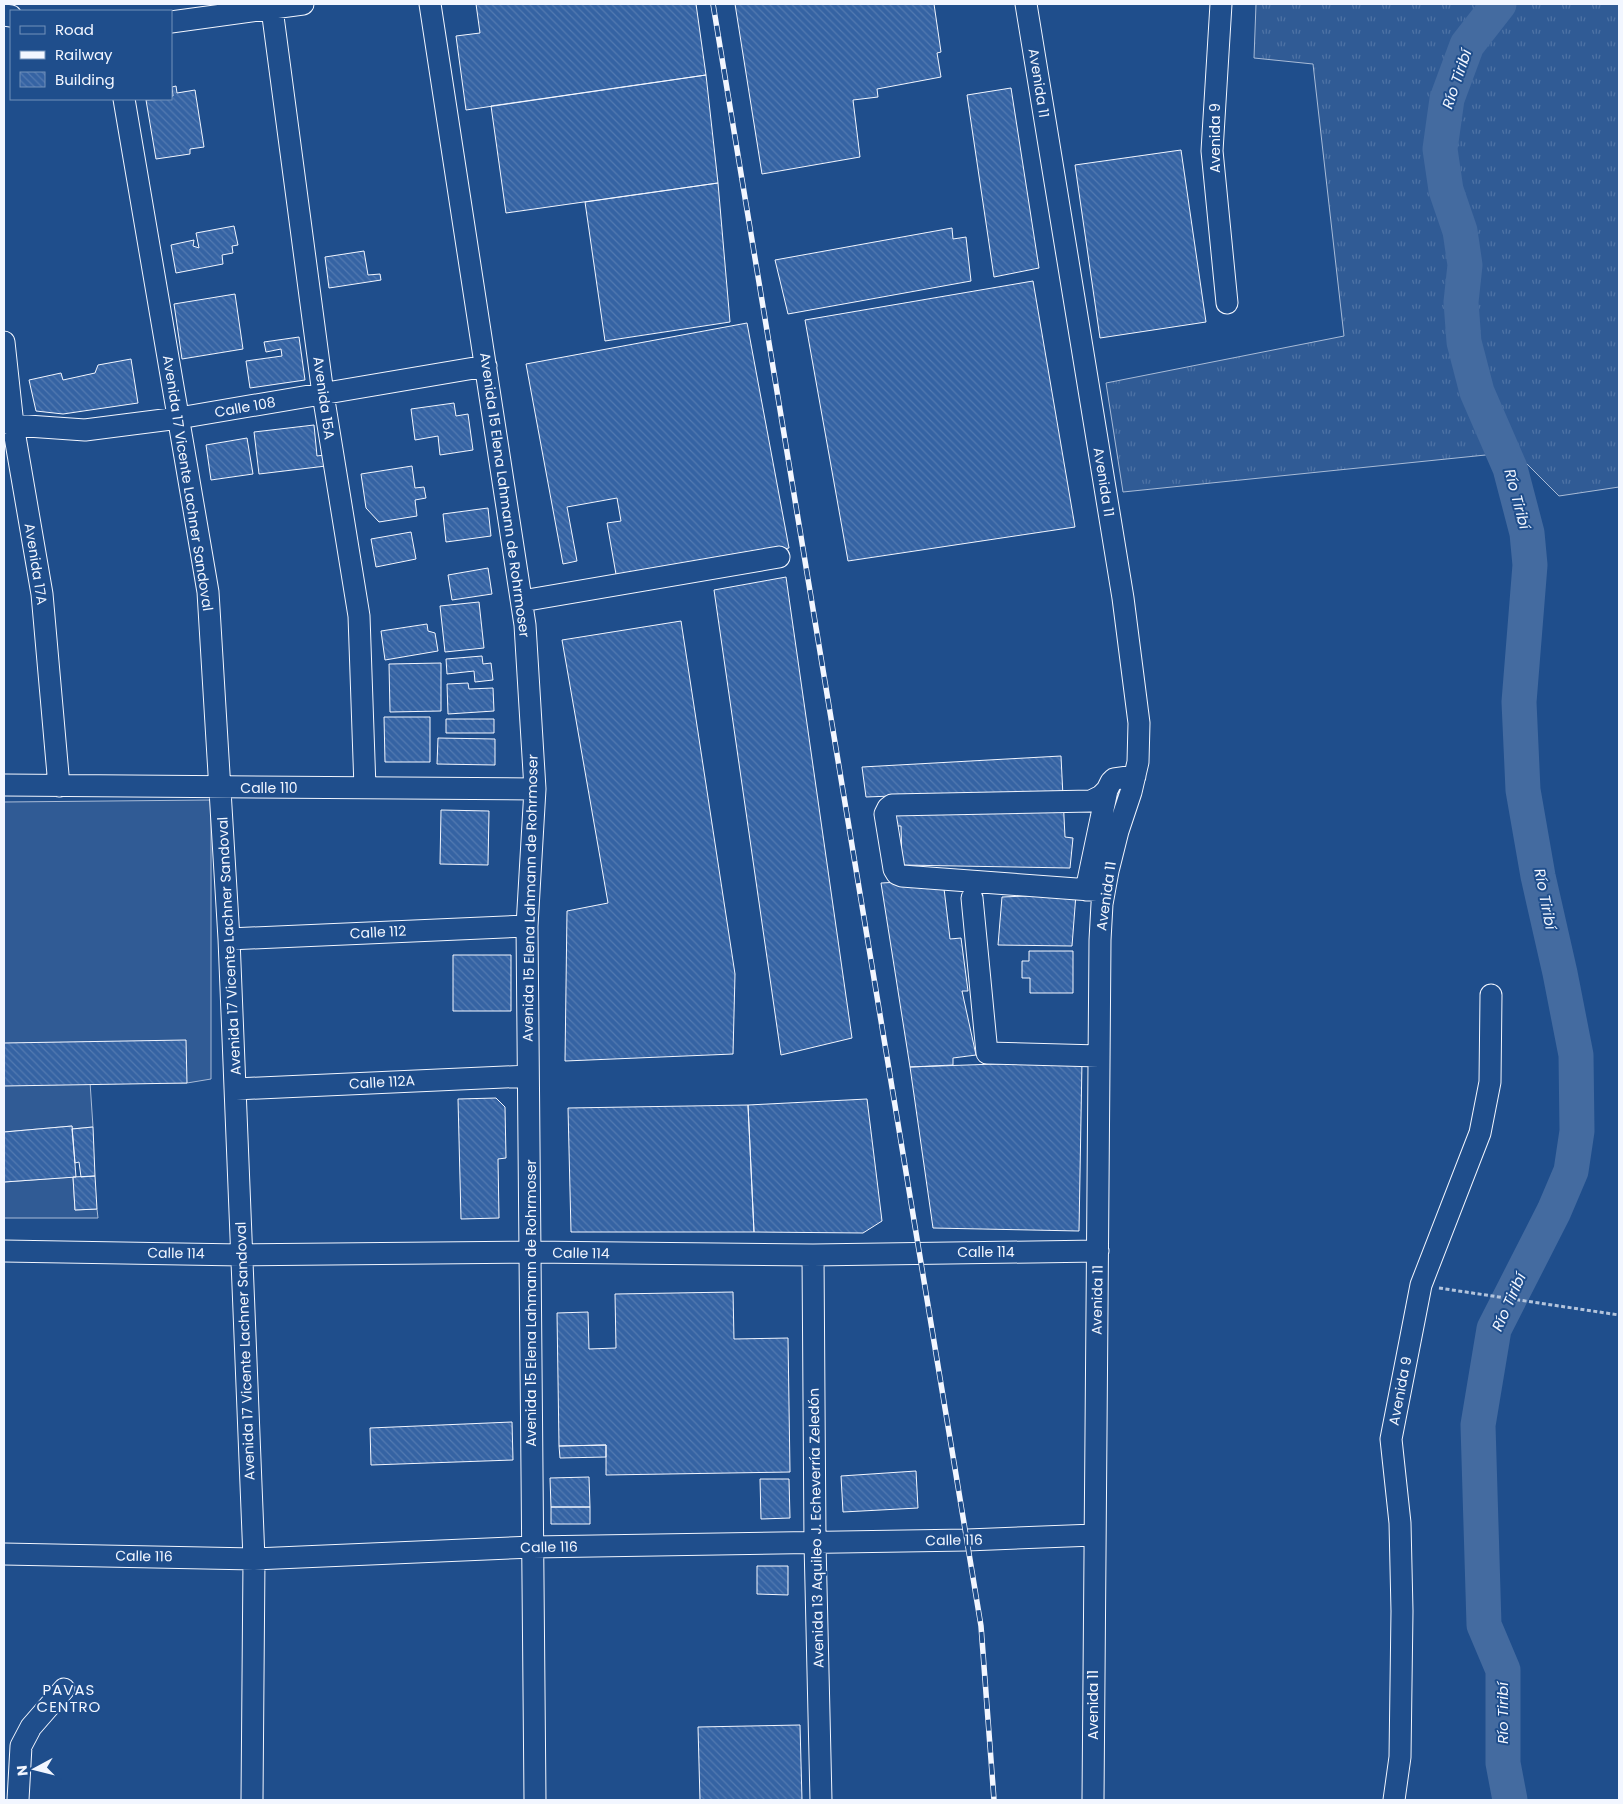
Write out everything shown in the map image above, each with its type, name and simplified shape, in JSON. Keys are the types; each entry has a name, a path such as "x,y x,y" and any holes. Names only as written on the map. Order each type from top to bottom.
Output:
{"street":[{"path":"172,22 303,4"},
{"name":"Avenida 15 Elena Lahmann de Rohrmoser","path":"430,4 522,601 535,789 527,926 535,1800"},
{"name":"Avenida 11","path":"1026,4 1123,598 1139,723 1138,762 1131,792 1095,890 1100,940 1093,1800"},
{"name":"Avenida 9","path":"1221,4 1212,151 1227,302"},
{"name":"Avenida 15A","path":"272,9 323,394 359,616 365,788"},
{"name":"Avenida 17 Vicente Lachner Sandoval","path":"124,100 208,592 229,939 254,1558 252,1800"},
{"name":"Avenida 17A","path":"4,342 8,423 42,594 59,786"},
{"name":"Calle 108","path":"8,423 85,430 179,418 486,366"},
{"path":"522,601 779,557"},
{"path":"1107,790 1096,800 1091,801 892,806 888,808 885,814 892,863 897,874 902,876 1095,890 1107,790 1114,780 1135,776"},
{"name":"Calle 110","path":"4,785 535,789"},
{"path":"972,898 987,1053 1099,1056"},
{"name":"Calle 112","path":"229,939 527,926"},
{"name":"Avenida 9","path":"1394,1800 1400,1757 1402,1611 1400,1523 1391,1439 1421,1285 1480,1133 1490,1082 1491,995"},
{"name":"Calle 112A","path":"236,1089 528,1076"},
{"name":"Calle 114","path":"4,1251 241,1254 531,1252 813,1255 1098,1251"},
{"name":"Avenida 13 Aquileo J. Echeverría Zeledón","path":"813,1255 815,1543 821,1800"},
{"name":"Calle 116","path":"4,1554 254,1558 533,1547 967,1540 1094,1535"},
{"path":"18,1800 21,1746 30,1727 64,1689"}],"path":[{"path":"1437,1287 1619,1315"}],"green space":[{"path":"1256,4 1619,4 1619,487 1559,496 1515,452 1123,492 1106,383 1344,336 1313,64 1254,58"}],"shaded area":[{"path":"211,800 211,1079 187,1083 90,1082 93,1127 72,1129 72,1126 4,1132 4,802"},
{"path":"73,1177 75,1210 97,1209 98,1218 4,1218 4,1182"}],"building":[{"path":"476,4 696,4 706,75 466,110 456,36 480,33"},
{"path":"735,4 934,4 941,52 937,53 941,77 877,89 878,97 853,100 860,157 762,174"},
{"path":"706,75 718,183 506,213 491,106"},
{"path":"176,86 177,93 195,90 204,147 190,149 190,154 156,159 146,100 172,100 172,87"},
{"path":"1011,88 1039,268 994,277 967,95"},
{"path":"1181,150 1206,322 1100,338 1075,165"},
{"path":"718,183 730,322 605,341 585,202"},
{"path":"234,226 238,245 232,246 233,253 222,255 223,264 176,273 171,245 194,240 193,246 199,248 196,233"},
{"path":"952,228 953,239 966,237 971,281 788,314 775,260"},
{"path":"364,251 368,275 380,274 381,280 329,288 325,257"},
{"path":"1033,281 1075,527 848,561 805,320"},
{"path":"235,294 243,349 182,359 174,304"},
{"path":"747,323 789,548 617,580 607,523 621,521 617,498 567,507 577,561 563,564 526,364"},
{"path":"299,337 305,380 250,388 246,361 282,356 281,349 266,352 264,342"},
{"path":"131,359 138,403 63,414 36,411 29,380 61,373 63,380 95,373 98,365"},
{"path":"454,403 456,416 468,414 473,450 440,455 438,436 415,440 411,409"},
{"path":"314,425 317,456 324,455 326,466 259,474 254,432"},
{"path":"247,438 253,474 211,480 206,445"},
{"path":"412,466 415,488 424,487 426,498 415,500 417,516 379,522 366,508 361,474"},
{"path":"488,508 491,536 446,542 443,514"},
{"path":"411,532 416,559 376,567 371,539"},
{"path":"488,568 492,594 452,600 448,575"},
{"path":"786,577 852,1038 781,1055 714,590"},
{"path":"479,602 484,648 445,652 440,606"},
{"path":"681,621 735,974 733,1054 565,1061 567,911 608,903 562,640"},
{"path":"427,624 428,631 435,633 438,651 385,660 381,631"},
{"path":"482,656 483,664 491,663 493,680 475,682 474,671 447,674 446,659"},
{"path":"441,663 441,711 390,712 389,664"},
{"path":"468,683 469,689 493,688 494,711 448,714 447,684"},
{"path":"384,717 430,717 430,762 385,762"},
{"path":"446,719 494,719 494,733 446,733"},
{"path":"438,738 495,739 495,765 437,764"},
{"path":"1061,756 1065,837 1073,838 1070,868 902,865 901,826 895,826 892,796 866,797 862,767"},
{"path":"441,810 489,811 488,865 440,864"},
{"path":"943,880 950,939 961,938 968,991 962,991 976,1055 953,1058 953,1065 910,1067 881,883"},
{"path":"1076,894 1072,946 998,945 1002,897"},
{"path":"1029,951 1073,951 1073,993 1030,993 1030,978 1022,978 1022,961 1029,961"},
{"path":"453,955 511,955 511,1011 453,1011"},
{"path":"186,1040 187,1083 4,1086 4,1043"},
{"path":"1082,1061 1079,1231 933,1228 910,1067"},
{"path":"496,1098 505,1107 506,1158 498,1159 499,1218 461,1219 458,1099"},
{"path":"867,1099 882,1221 863,1233 754,1232 748,1105"},
{"path":"748,1105 754,1232 571,1232 568,1108"},
{"path":"72,1126 76,1177 4,1182 4,1132"},
{"path":"93,1127 95,1176 81,1177 79,1162 75,1163 72,1129"},
{"path":"95,1176 97,1209 75,1210 73,1177"},
{"path":"733,1292 734,1339 788,1338 790,1472 606,1475 606,1445 559,1446 557,1313 588,1312 589,1349 616,1348 615,1294"},
{"path":"512,1422 513,1460 371,1465 370,1428"},
{"path":"606,1445 606,1457 560,1458 559,1446"},
{"path":"916,1471 918,1508 843,1512 841,1476"},
{"path":"589,1477 590,1507 551,1507 550,1478"},
{"path":"760,1479 789,1479 790,1518 761,1519"},
{"path":"551,1507 590,1507 590,1524 551,1524"},
{"path":"757,1566 788,1566 788,1595 757,1594"},
{"path":"800,1725 802,1800 700,1800 698,1727"}],"waterway":[{"name":"Río Tiribí","path":"1499,4 1467,45 1447,99 1440,149 1446,190 1460,231 1465,265 1461,302 1464,342 1477,392 1510,468 1527,533 1530,565 1519,702 1523,790 1538,876 1576,1055 1577,1131 1571,1171 1554,1211 1494,1329 1478,1425 1484,1625 1503,1670 1503,1763 1510,1800"}],"railway":[{"path":"713,4 981,1626 994,1800"}],"district":[{"name":"PAVAS CENTRO","path":"69,1698"}]}
